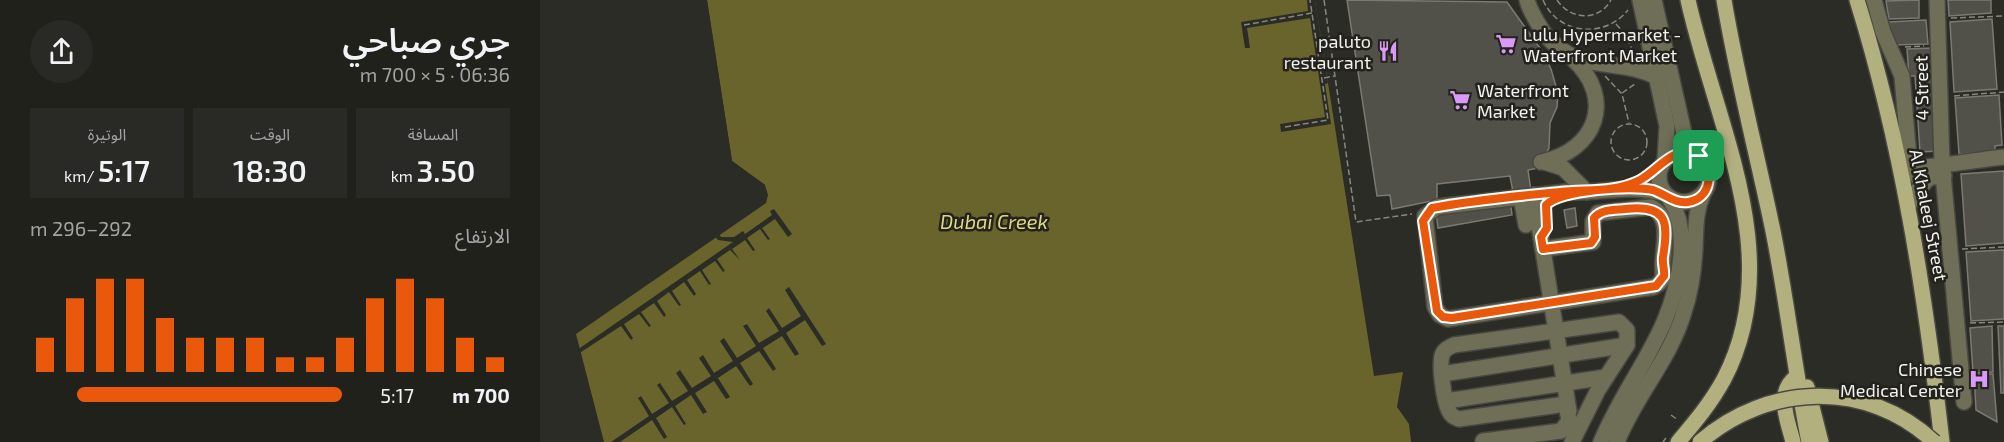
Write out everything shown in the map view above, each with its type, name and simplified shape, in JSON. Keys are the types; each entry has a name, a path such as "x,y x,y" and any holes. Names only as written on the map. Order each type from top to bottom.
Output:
{"main road":[{"path":"1678,442 1715,395 1732,361 1746,316 1751,269 1745,213 1688,0"},
{"path":"1724,0 1742,96 1778,256 1796,377 1809,442"},
{"name":"Al Khaleej Street","path":"1857,0 1901,166 1909,206 1927,315 1940,442"},
{"path":"1793,442 1784,397 1787,387 1796,377"},
{"path":"1796,377 1811,394 1821,442"},
{"path":"1700,442 1724,423 1763,404 1792,397 1823,395 1855,399 1884,409 1910,422 1940,442"}],"street":[{"path":"1527,0 1529,9 1548,38 1572,58 1587,75 1596,96 1593,126 1573,151 1540,164 1563,168 1581,192"},
{"path":"1617,442 1631,410 1667,354 1684,312 1694,266 1696,216 1708,184 1709,171 1684,134 1654,0"},
{"path":"1874,0 1902,76 1911,162 1917,168 1943,170 2004,157"},
{"name":"4 Street","path":"1937,0 1943,170 1964,402"},
{"path":"1602,442 1619,403 1657,341 1675,294 1682,231 1676,208 1659,183 1669,134 1649,74 1636,2"},
{"path":"1572,58 1606,67 1649,74"},
{"path":"1621,188 1642,178 1682,152 1699,156"},
{"path":"1901,166 1917,177 1928,179"},
{"path":"1909,206 1915,193 1928,179 1943,170"},
{"path":"1542,243 1591,243 1595,237 1594,218 1601,212 1647,207 1658,212 1664,222 1666,243 1662,261 1665,272 1662,280 1656,286 1551,303 1452,318 1443,317 1436,307 1425,216 1437,207 1621,188 1643,188 1687,202 1703,194"},
{"path":"1542,243 1547,228 1546,205 1581,192"},
{"path":"1526,225 1528,196"},
{"path":"1483,441 1561,431 1568,422 1542,243 1528,196"},
{"path":"1566,404 1459,419 1449,413 1441,356 1451,346 1616,321 1623,324 1627,330 1627,345 1606,376 1575,437"},
{"path":"1442,374 1627,345"},
{"path":"1446,401 1606,376"},
{"path":"1566,404 1575,437"}],"path":[{"path":"1285,128 1328,120 1310,0"},
{"path":"1324,0 1356,222 1407,214 1425,216"},
{"path":"1544,0 1555,18 1575,28 1591,30 1616,24 1636,2"},
{"path":"1557,0 1569,12 1589,16 1604,9 1611,0"},
{"path":"1244,25 1312,13"},
{"path":"1938,19 2004,16"},
{"path":"1616,24 1625,34 1649,74 1622,94"},
{"path":"1890,48 1940,45"},
{"path":"1606,67 1606,80 1622,94 1629,124"},
{"path":"1322,78 1335,76"},
{"path":"1942,97 2004,92"},
{"path":"1629,124 1641,127 1648,141 1642,155 1628,160 1615,153 1611,143 1617,129 1629,124"},
{"path":"1952,250 2004,246"},
{"path":"1957,323 2004,322"},
{"path":"1671,415 1681,423"}],"water":[{"name":"Dubai Creek","path":"707,0 1315,0 1374,376 1403,372 1397,407 1409,424 1411,442 604,442 576,334 766,203 765,185 732,161"}],"pier":[{"path":"704,0 707,0 732,161 765,185 768,195 766,203 763,187 729,162"},
{"path":"1307,0 1315,0 1328,83 1325,84 1331,124 1281,132 1280,124 1325,117 1310,18 1247,28 1250,48 1245,48 1241,22 1308,11"},
{"path":"774,209 792,234 788,237 775,219 762,228 770,239 768,240 760,229 747,238 755,250 753,251 745,240 732,249 740,260 730,250 717,259 725,271 723,272 715,261 702,270 711,284 709,285 700,271 687,280 696,294 694,296 684,282 672,291 681,305 679,306 669,292 657,301 666,315 664,317 654,303 641,312 651,326 649,327 639,314 624,324 633,338 631,340 621,326 578,354 577,350 733,242 718,240 714,235 718,232 721,237 734,237 743,231 745,234 772,215 770,211"},
{"path":"789,287 826,344 822,346 805,320 786,333 799,354 795,356 782,336 763,348 776,369 773,371 759,351 740,363 753,384 750,386 736,366 718,378 730,397 726,399 714,381 695,393 707,412 703,414 691,395 675,406 686,424 684,425 672,407 656,418 667,437 664,439 652,420 620,442 611,442 649,416 638,398 641,396 652,414 669,403 657,385 660,383 672,401 688,391 676,373 680,370 692,388 711,376 699,358 703,355 714,373 733,361 720,341 724,338 737,358 756,346 743,326 747,324 759,343 779,331 766,311 769,308 782,328 801,316 785,290"}],"building":[{"name":"Waterfront Market","path":"1347,0 1507,2 1542,51 1551,69 1558,93 1557,107 1550,123 1549,148 1538,168 1528,170 1531,191 1513,192 1510,176 1437,184 1437,200 1392,209 1390,195 1377,196"},
{"path":"1919,0 1919,18 1889,19 1886,1"},
{"path":"1948,0 1991,0 1991,13 1949,16"},
{"path":"1992,19 1997,89 1954,92 1950,22"},
{"path":"1926,20 1928,44 1893,45 1889,22"},
{"path":"1932,48 1938,151 1920,152 1915,76 1909,76 1907,49"},
{"path":"1999,95 2002,145 1995,146 1995,152 1959,154 1955,98"},
{"path":"2004,171 2004,243 1966,246 1961,174"},
{"path":"1510,200 1512,215 1438,228 1436,212"},
{"path":"1575,208 1577,226 1567,228 1564,210"},
{"path":"2004,250 2004,319 1971,321 1966,252"},
{"path":"1992,326 1993,372 1973,373 1970,328"},
{"path":"1998,326 2004,326 2004,393 2001,393"},
{"path":"1974,374 1993,374 1997,422 1976,410"}],"place":[{"name":"Lulu Hypermarket - Waterfront Market","path":"1506,44"},
{"name":"paluto restaurant","path":"1388,51"},
{"name":"Waterfront Market","path":"1460,100"},
{"name":"Chinese Medical Center","path":"1979,379"}],"route":[{"path":"1699,156 1688,152 1675,153 1653,172 1642,178 1621,188 1605,189 1575,193 1559,192 1432,208 1423,221 1437,311 1448,319 1656,286 1662,280 1665,272 1663,258 1666,245 1663,218 1654,209 1647,207 1598,213 1593,221 1595,237 1591,243 1543,249 1541,237 1547,228 1544,209 1549,202 1575,193 1632,187 1665,194 1675,201 1693,201 1703,194 1709,178 1707,166 1699,156"}]}
